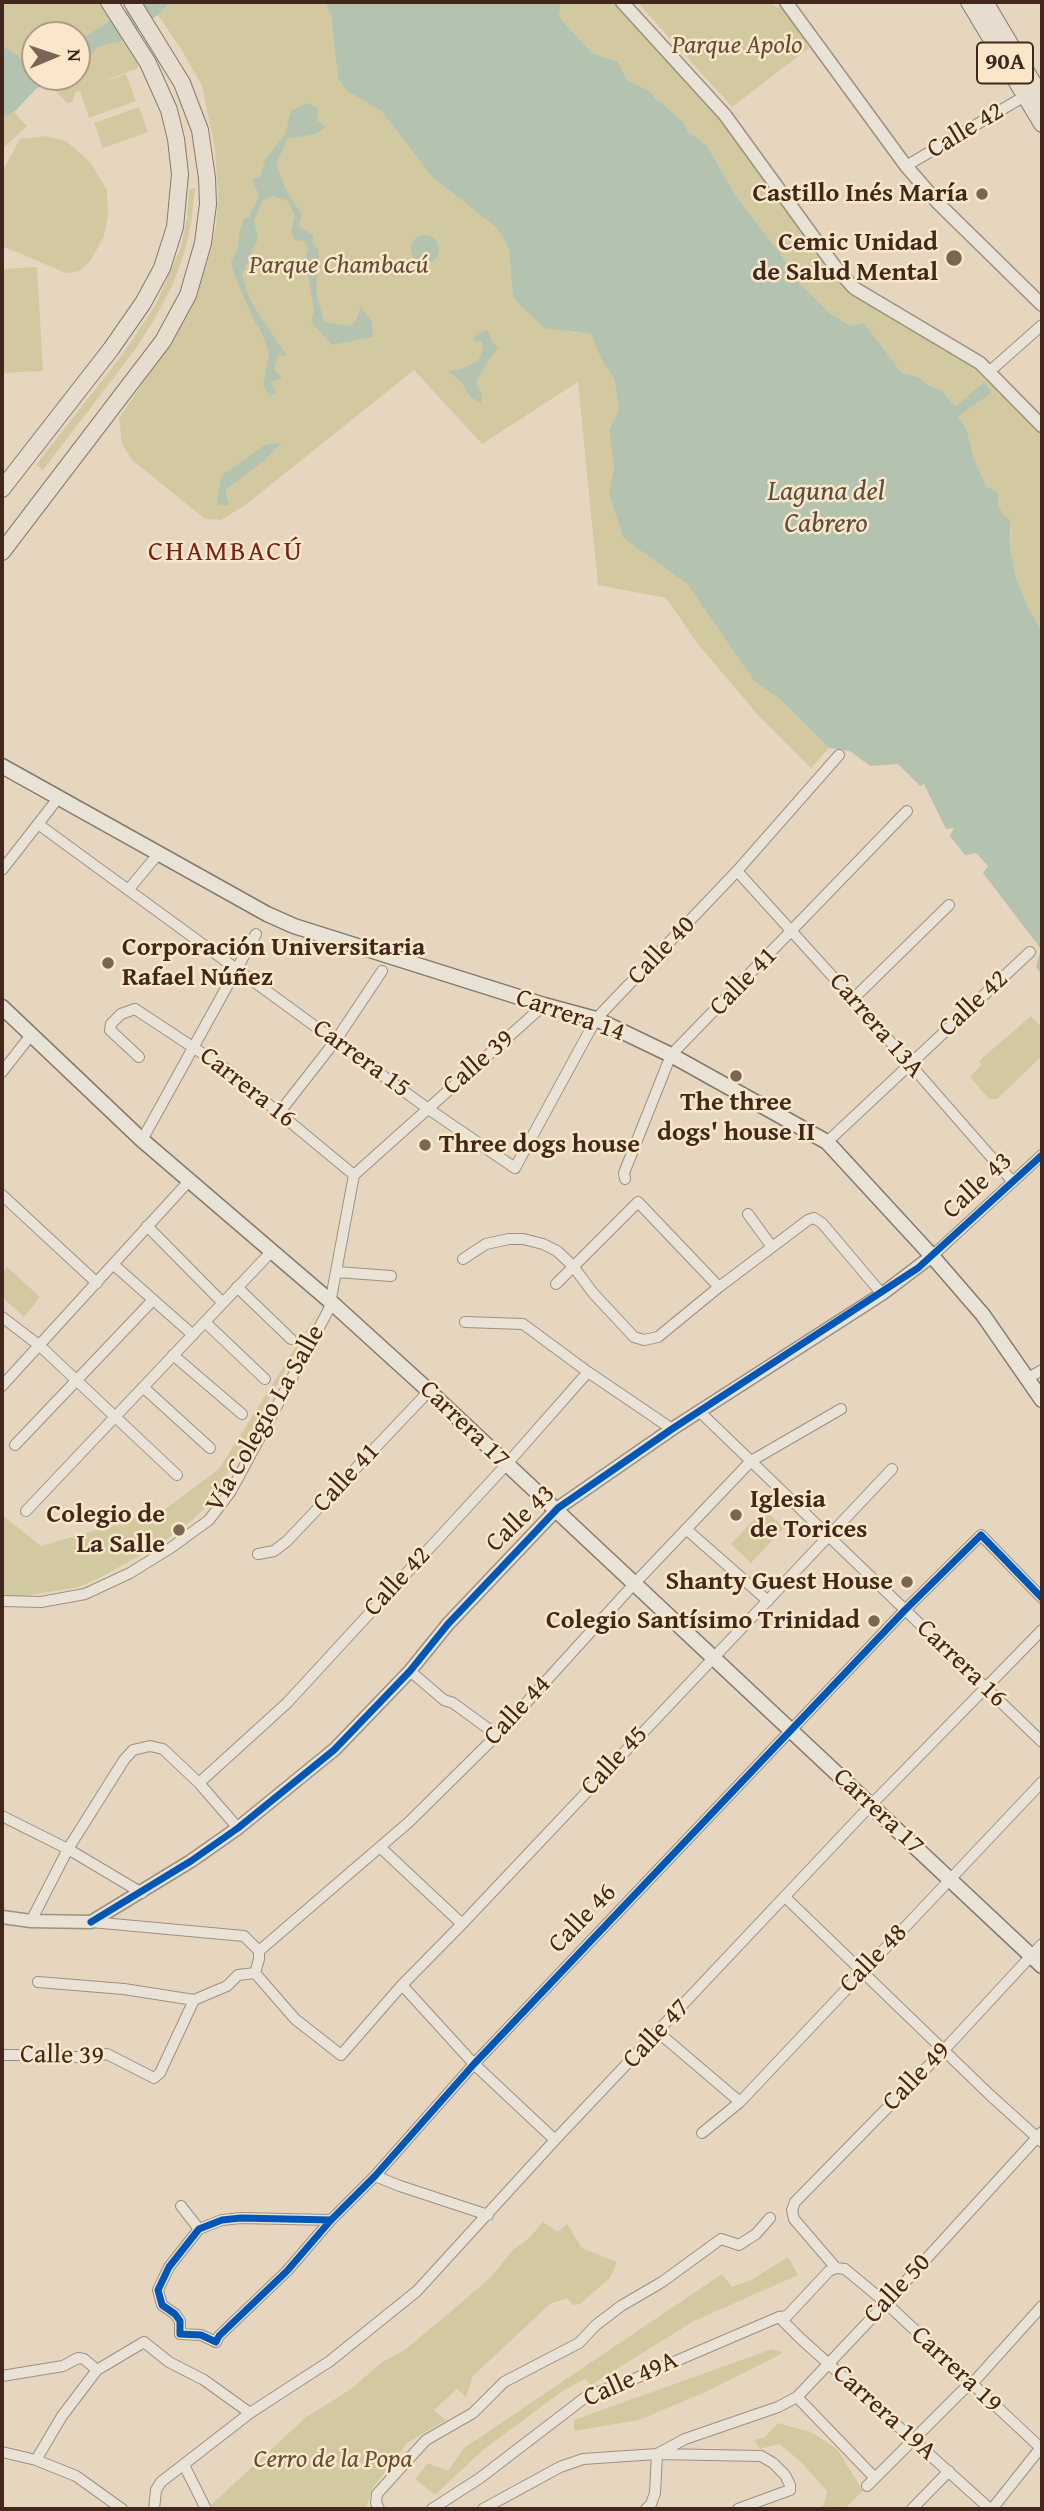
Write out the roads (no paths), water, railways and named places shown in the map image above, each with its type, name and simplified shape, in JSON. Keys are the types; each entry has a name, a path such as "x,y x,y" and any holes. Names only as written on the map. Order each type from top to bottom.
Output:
{"highway":[{"name":"90A","path":"969,2 1042,124"},
{"name":"90A","path":"985,2 1042,98"},
{"path":"2,552 163,341 188,295 197,268 205,234 208,204 200,130 183,83 133,3"},
{"path":"2,489 127,327 152,288 168,253 175,227 180,174 176,139 162,92 136,43 113,9"}],"main road":[{"name":"Carrera 14","path":"2,765 267,914 294,926 596,1019 671,1055 827,1142 983,1315 1042,1400"},
{"name":"Carrera 17","path":"2,1007 142,1140 331,1302 429,1391 1037,1961"}],"street":[{"path":"622,2 725,115 836,268 855,288 990,371 1042,426"},
{"path":"786,2 906,166 939,204 1042,305"},
{"name":"Calle 42","path":"906,166 1025,96"},
{"path":"990,371 1042,325"},
{"name":"Calle 40","path":"515,1168 596,1019 737,871 839,755"},
{"path":"2,870 59,797"},
{"name":"Calle 41","path":"625,1179 624,1173 671,1055 908,811"},
{"name":"Carrera 15","path":"38,824 426,1108 515,1168"},
{"path":"128,890 159,853"},
{"name":"Carrera 13A","path":"737,871 1013,1182"},
{"path":"853,999 949,905"},
{"path":"142,1140 256,934"},
{"name":"Calle 42","path":"827,1142 1030,952"},
{"path":"279,1113 336,1041 382,971"},
{"name":"Calle 39","path":"354,1175 544,1005"},
{"name":"Carrera 16","path":"139,1057 110,1030 111,1024 121,1014 135,1009 226,1069 354,1175"},
{"path":"2,1072 31,1035"},
{"name":"Calle 43","path":"92,1922 142,1893 239,1828 334,1750 410,1671 448,1624 555,1511 699,1411 881,1294 932,1256 1042,1155"},
{"path":"331,1302 354,1175"},
{"path":"2,1386 189,1181"},
{"path":"2,1195 97,1283"},
{"path":"556,1284 638,1202 719,1287"},
{"path":"748,1214 772,1247"},
{"path":"463,1259 486,1244 509,1239 543,1244 573,1266 624,1327 634,1337 644,1340 658,1337 719,1287 814,1218 822,1223 881,1294"},
{"path":"147,1226 223,1303"},
{"path":"26,1511 272,1251"},
{"path":"114,1265 193,1335"},
{"path":"337,1272 391,1276"},
{"path":"237,1287 291,1339"},
{"path":"15,1445 153,1300"},
{"name":"Vía Colegio La Salle","path":"2,1601 41,1602 85,1594 130,1573 209,1520 231,1490 323,1322 331,1302"},
{"path":"2,1317 40,1346 177,1475"},
{"path":"205,1322 265,1380"},
{"path":"465,1322 523,1324 672,1429"},
{"path":"173,1356 242,1414"},
{"path":"1028,1377 1042,1370"},
{"name":"Calle 42","path":"199,1783 287,1703 588,1372"},
{"path":"143,1387 210,1448"},
{"name":"Calle 41","path":"258,1554 274,1551 287,1541 429,1391"},
{"name":"Calle 44","path":"259,1951 381,1848 496,1735 751,1461 841,1409"},
{"name":"Carrera 16","path":"699,1411 1042,1742"},
{"name":"Calle 45","path":"255,1973 295,2019 341,2055 402,1985 892,1469"},
{"path":"686,1529 768,1601"},
{"name":"Calle 46","path":"199,2229 169,2267 158,2290 162,2305 180,2321 180,2334 201,2335 216,2342 219,2336 287,2271 474,2064 905,1610 981,1535 1042,1598"},
{"name":"Calle 47","path":"154,2509 156,2490 161,2482 250,2413 330,2361 376,2327 417,2291 555,2140 659,2033 871,1805 1042,1630"},
{"path":"410,1671 444,1700 453,1703 496,1735"},
{"path":"31,1921 68,1849 133,1750 150,1746 163,1749 199,1783 239,1828"},
{"name":"Calle 48","path":"702,2133 740,2102 1042,1782"},
{"path":"2,1816 68,1849 142,1893"},
{"path":"381,1848 462,1924"},
{"path":"785,1897 944,2050 1041,2137"},
{"path":"2,1917 244,1936 259,1951 255,1973 238,1975 227,1986 194,2000 124,1989 38,1982"},
{"name":"Calle 49","path":"792,2210 794,2202 944,2050 1037,1961 1042,1944"},
{"path":"402,1985 474,2064 555,2140"},
{"name":"Calle 39","path":"2,2055 50,2055 87,2059 107,2054 154,2078 160,2073 194,2000"},
{"path":"659,2033 740,2102"},
{"name":"Calle 50","path":"657,2454 685,2439 778,2407 797,2397 1041,2137"},
{"path":"375,2176 488,2214"},
{"path":"181,2206 199,2229 222,2220 241,2218 331,2220"},
{"name":"Carrera 19","path":"792,2210 794,2219 836,2267 845,2269 886,2304 1042,2448"},
{"path":"380,2509 376,2503 377,2494 426,2440 473,2413 504,2382 579,2343 596,2325 621,2306 662,2282 721,2239 739,2245 755,2234 770,2218"},
{"name":"Calle 49A","path":"432,2509 480,2478 587,2396 787,2316 829,2271 836,2267"},
{"path":"867,2486 971,2385 1042,2306"},
{"name":"Carrera 19A","path":"779,2317 991,2509"},
{"path":"36,2460 62,2416 97,2370 144,2342 169,2362 204,2380 250,2413"},
{"path":"2,2376 63,2366 78,2358 84,2359 97,2370"},
{"path":"797,2397 874,2477"},
{"path":"991,2509 1042,2448"},
{"path":"2,2452 36,2460 76,2476 122,2509"},
{"path":"646,2509 651,2504 654,2493 657,2454"},
{"path":"483,2509 560,2467 583,2459 657,2454 761,2456 785,2475 790,2490 738,2509"},
{"path":"184,2465 206,2509"},
{"path":"912,2509 948,2471"}],"water":[{"path":"140,2 171,2 158,15 120,42 97,47 91,56 91,33"},
{"name":"Laguna del Cabrero","path":"325,2 561,2 559,17 592,53 618,62 628,81 650,91 684,123 688,132 707,146 736,196 783,257 795,279 830,313 850,326 864,323 902,373 919,377 927,385 942,390 955,407 984,382 992,392 958,417 967,430 973,456 986,486 998,493 998,505 1004,516 1010,520 1010,549 1017,581 1029,610 1042,631 1042,975 1036,967 1041,949 983,873 988,866 976,853 965,855 950,836 954,828 946,829 924,784 920,786 898,764 870,766 850,751 829,748 781,700 754,681 687,584 623,538 609,493 614,467 609,430 619,409 614,378 601,359 591,334 544,328 513,298 509,249 497,228 433,178 381,111 347,91 338,79 331,16"},
{"path":"2,46 21,59 21,91 34,91 14,112 2,119"},
{"path":"307,103 318,108 317,120 325,127 316,134 287,139 276,165 288,194 302,214 299,226 313,235 313,244 319,251 316,292 324,322 350,326 356,320 361,307 372,322 373,337 332,345 311,322 314,310 305,258 308,249 304,241 295,240 291,232 295,216 288,201 273,196 262,201 254,221 258,239 242,274 249,297 259,315 287,355 277,356 274,369 282,378 271,382 276,393 270,396 263,385 269,354 231,262 238,247 244,219 249,217 259,195 252,180 260,176 266,158 285,135 291,111"},
{"path":"425,235 435,239 439,249 435,259 425,263 415,259 411,249 415,239"},
{"path":"488,330 492,342 499,348 490,357 476,383 482,396 481,403 470,397 462,383 448,371 461,369 478,361 483,349 482,342 474,341 477,333"},
{"path":"282,442 265,460 225,490 229,506 217,505 221,476 265,445"}],"place":[{"name":"Castillo Inés María","path":"982,194"},
{"name":"Cemic Unidad de Salud Mental","path":"954,258"},
{"name":"Corporación Universitaria Rafael Núñez","path":"108,963"},
{"name":"The three dogs' house II","path":"736,1076"},
{"name":"Three dogs house","path":"425,1145"},
{"name":"Iglesia de Torices","path":"736,1515"},
{"name":"Colegio de La Salle","path":"179,1530"},
{"name":"Shanty Guest House","path":"907,1582"},
{"name":"Colegio Santísimo Trinidad","path":"874,1621"}],"district":[{"name":"CHAMBACÚ","path":"226,553"}],"park label":[{"name":"Parque Apolo","path":"737,46"},
{"name":"Parque Chambacú","path":"339,266"},
{"name":"Cerro de la Popa","path":"333,2460"}]}
